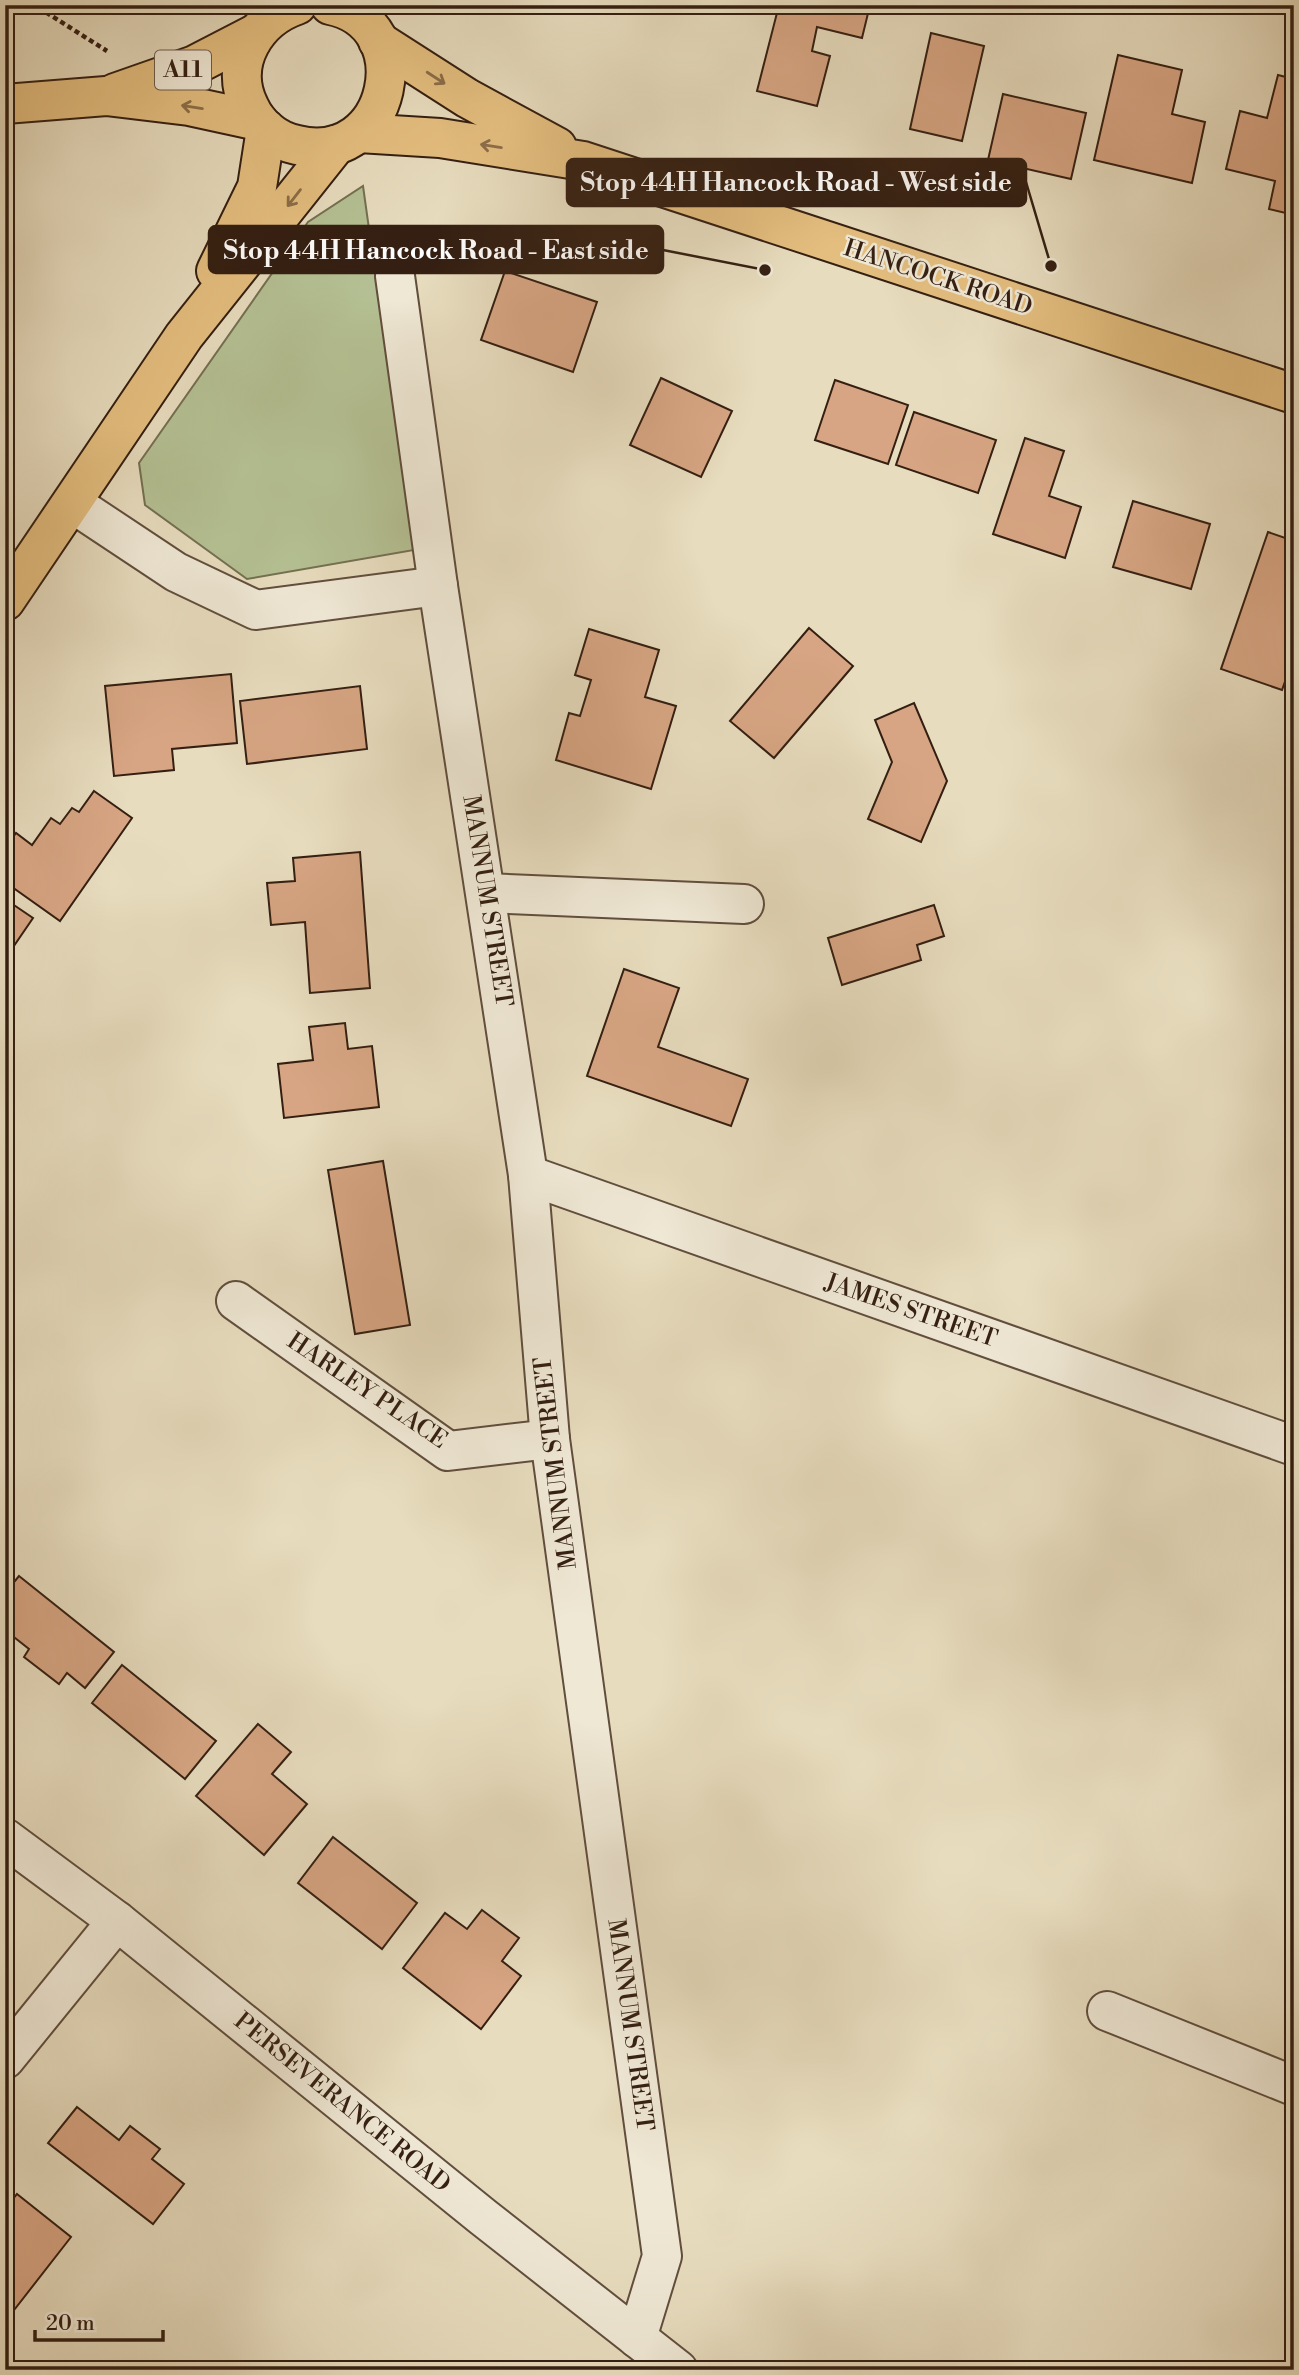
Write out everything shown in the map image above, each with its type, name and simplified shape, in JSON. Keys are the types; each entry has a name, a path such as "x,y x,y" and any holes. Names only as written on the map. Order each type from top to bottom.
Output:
{"main road":[{"name":"A11","path":"297,5 268,20 255,34 246,51 242,69 248,106 262,125 278,138 299,146 321,148 347,139"},
{"name":"A11","path":"330,5 374,24"},
{"path":"5,601 184,336 347,139 380,107 387,73 374,24"},
{"name":"HANCOCK ROAD","path":"374,24 467,98 583,161"},
{"name":"A11","path":"106,96 195,65 255,34"},
{"name":"A11","path":"5,104 106,96 189,106 262,125"},
{"path":"184,336 257,187 262,125"},
{"name":"HANCOCK ROAD","path":"347,139 440,138 583,161 1294,394"}],"street":[{"name":"MANNUM STREET","path":"395,276 438,586 528,1175 550,1439 662,2256 637,2337"},
{"path":"72,503 176,572 256,610 438,586"},
{"path":"486,893 744,904"},
{"name":"JAMES STREET","path":"528,1175 1294,1446"},
{"name":"HARLEY PLACE","path":"236,1301 448,1451 550,1439"},
{"name":"PERSEVERANCE ROAD","path":"5,1838 117,1921 483,2217 678,2370"},
{"path":"5,2059 117,1921"},
{"path":"1107,2011 1294,2086"}],"path":[{"path":"31,5 107,51"}],"green space":[{"path":"363,186 414,550 247,579 145,505 139,463 308,222"}],"building":[{"path":"779,5 870,5 862,38 817,27 812,51 830,56 817,106 757,91"},
{"path":"931,33 984,46 962,141 910,129"},
{"path":"1118,55 1182,70 1172,114 1205,122 1192,183 1094,160"},
{"path":"1278,75 1294,79 1294,215 1269,209 1275,181 1226,169 1240,111 1267,118"},
{"path":"1003,94 1086,113 1071,179 988,160"},
{"path":"505,271 597,302 573,372 481,340"},
{"path":"661,378 732,411 701,477 630,445"},
{"path":"835,380 908,405 888,464 815,440"},
{"path":"914,412 996,440 978,493 896,465"},
{"path":"1025,438 1064,451 1049,496 1081,507 1065,558 993,534"},
{"path":"1133,501 1210,524 1191,589 1113,567"},
{"path":"1268,532 1294,541 1294,656 1282,690 1221,669"},
{"path":"809,628 853,666 774,758 730,721"},
{"path":"589,629 659,650 645,697 676,706 651,789 556,760 569,713 580,716 591,680 575,675"},
{"path":"231,674 237,743 172,749 174,770 114,776 105,686"},
{"path":"360,686 367,749 247,764 240,701"},
{"path":"914,703 947,781 921,842 868,819 892,762 875,720"},
{"path":"94,791 132,818 60,921 5,882 5,848 16,833 32,845 51,818 60,824 72,808 79,812"},
{"path":"360,852 370,988 310,993 305,922 271,925 267,883 295,881 293,858"},
{"path":"5,899 33,918 5,959"},
{"path":"934,905 944,936 917,945 921,960 842,985 828,938"},
{"path":"624,969 679,988 658,1047 748,1079 731,1126 587,1076"},
{"path":"345,1023 348,1049 372,1046 379,1107 284,1118 278,1064 313,1060 309,1027"},
{"path":"383,1161 410,1325 355,1334 328,1170"},
{"path":"19,1576 114,1652 85,1688 67,1673 59,1684 24,1657 29,1649 5,1630 5,1593"},
{"path":"122,1665 216,1741 185,1779 92,1703"},
{"path":"258,1724 291,1752 272,1774 307,1804 264,1855 196,1796"},
{"path":"333,1837 417,1903 382,1949 298,1883"},
{"path":"482,1910 519,1938 502,1961 521,1976 481,2029 403,1968 445,1913 467,1929"},
{"path":"77,2107 119,2140 130,2126 160,2149 152,2159 184,2184 153,2224 48,2143"},
{"path":"17,2194 71,2237 11,2314 5,2310 5,2209"}],"place":[{"name":"Stop 44H Hancock Road - West side","path":"1051,266"},
{"name":"Stop 44H Hancock Road - East side","path":"765,270"}]}
